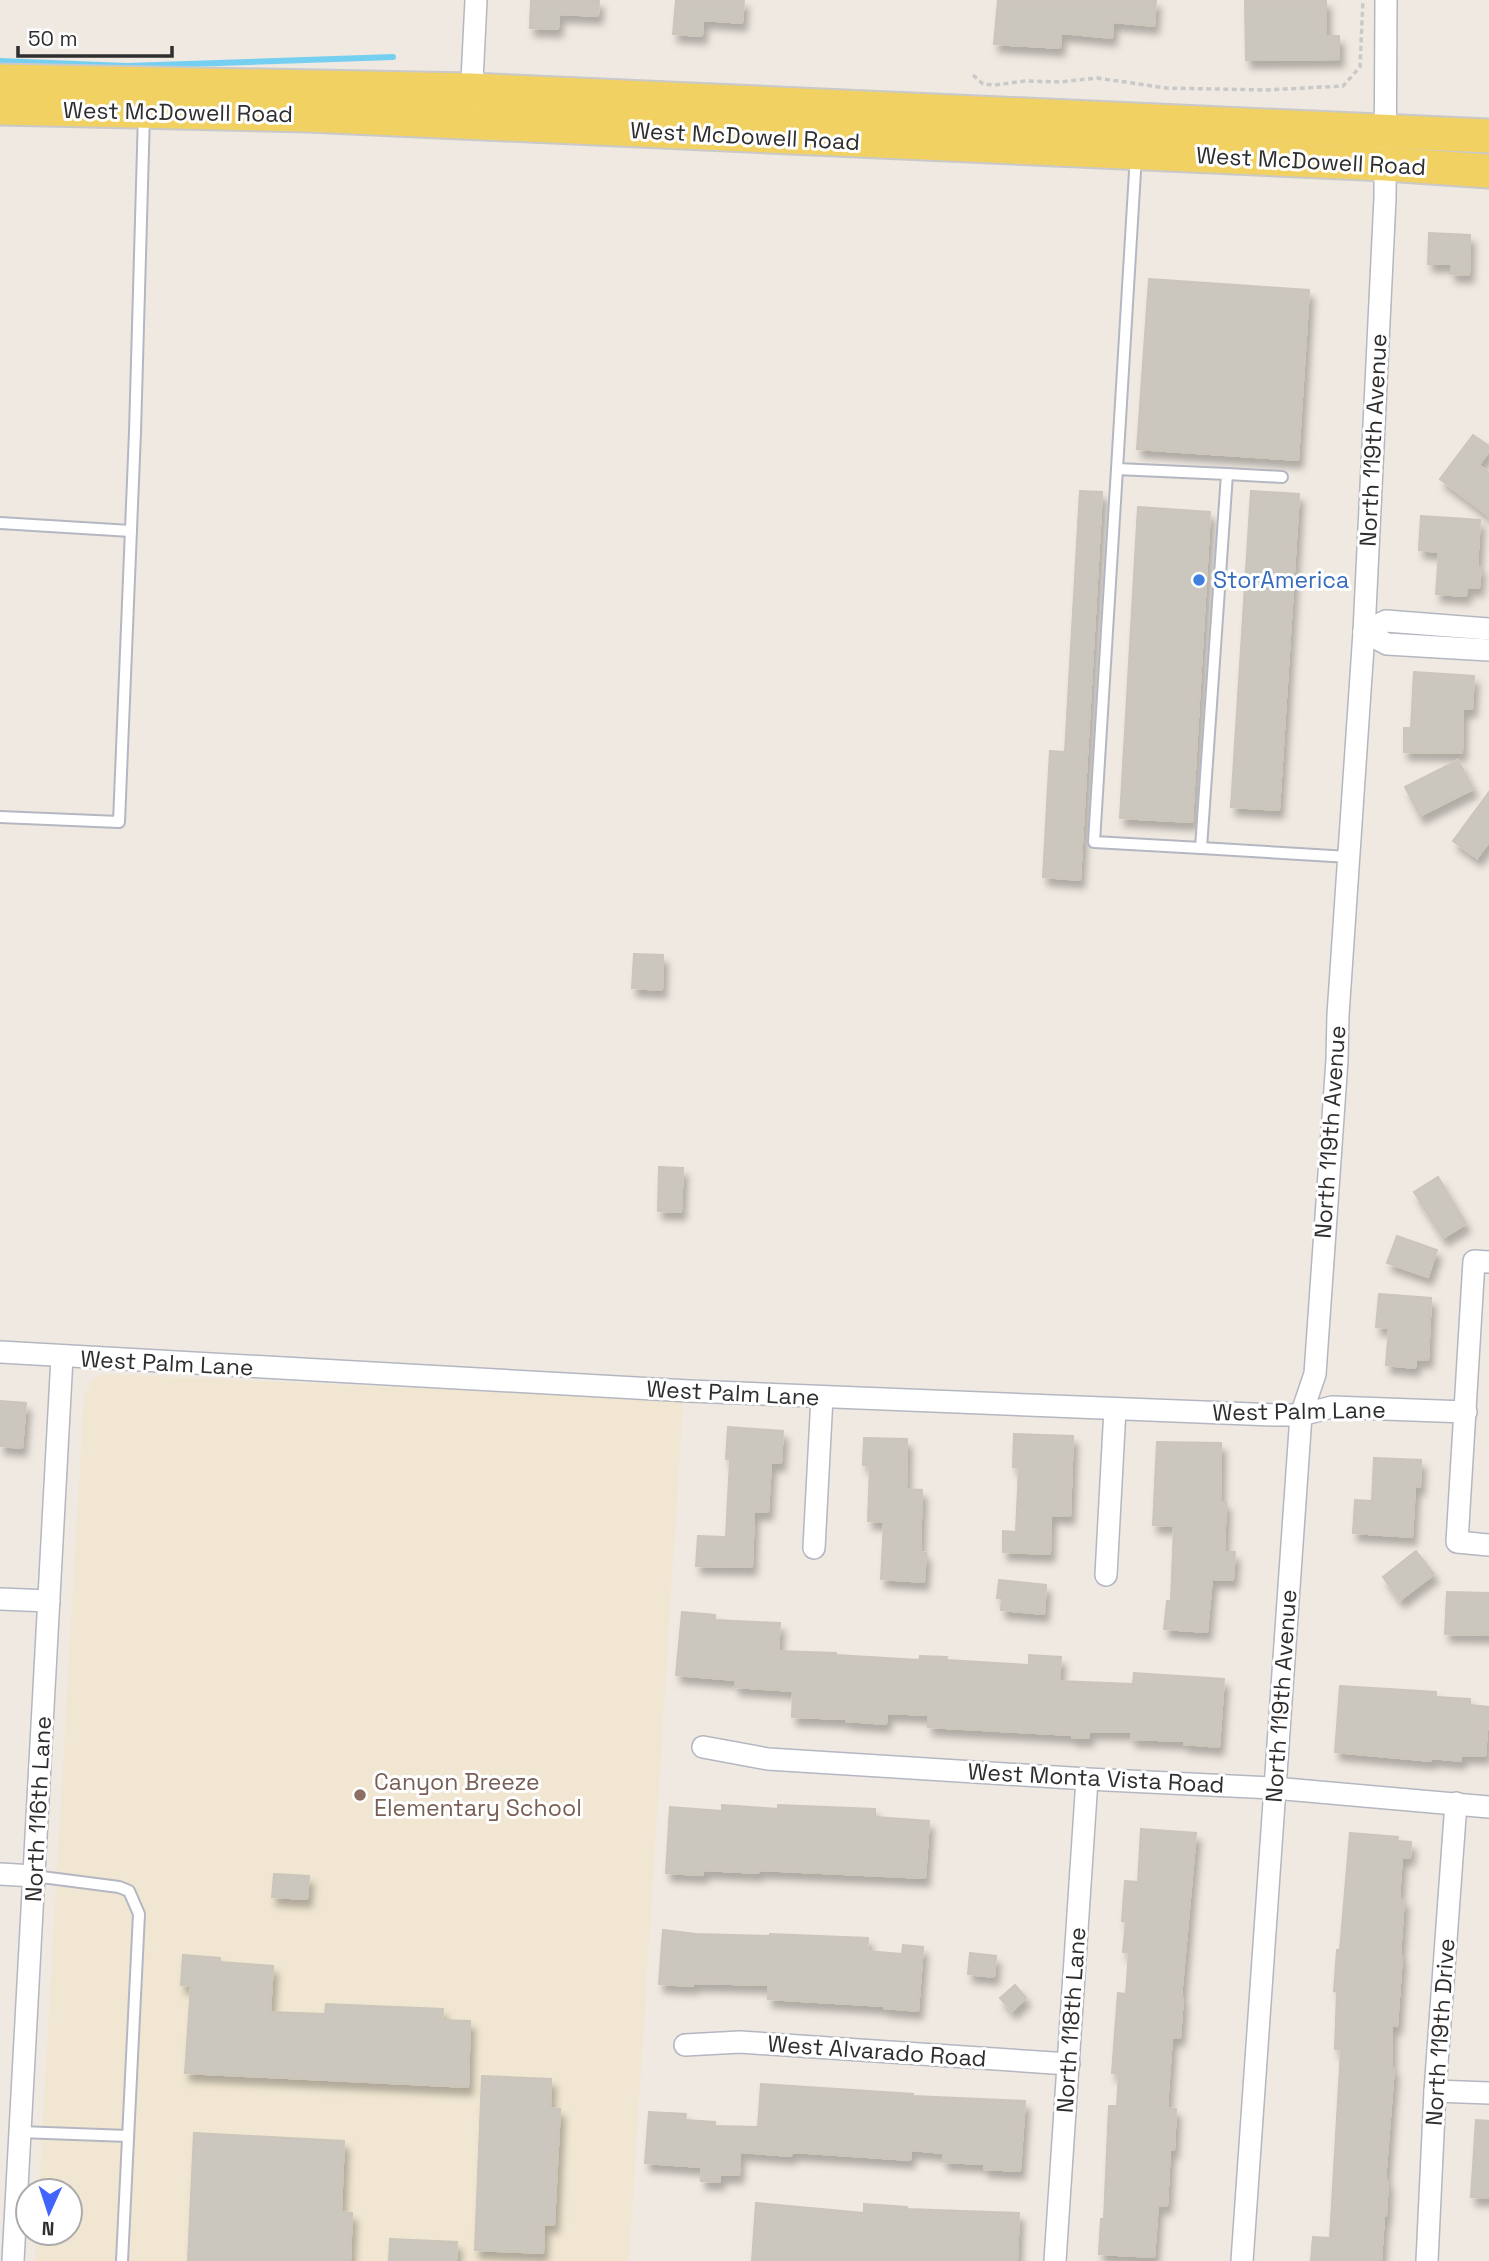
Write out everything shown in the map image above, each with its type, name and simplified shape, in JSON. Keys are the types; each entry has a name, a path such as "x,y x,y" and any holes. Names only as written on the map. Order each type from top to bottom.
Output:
{"main road":[{"name":"West McDowell Road","path":"0,80 471,90 1384,129 1489,136"},
{"name":"West McDowell Road","path":"0,108 308,116 1386,164 1489,171"}],"street":[{"path":"470,124 476,0"},
{"name":"North 119th Avenue","path":"1242,2261 1301,1415 1315,1374 1364,632 1386,164 1386,0"},
{"path":"1364,632 1386,621 1489,629"},
{"path":"1364,632 1387,644 1489,650"},
{"path":"1481,1261 1457,1542 1489,1545"},
{"name":"West Palm Lane","path":"0,1352 822,1397 1115,1409 1301,1415 1332,1407 1466,1412"},
{"name":"North 116th Lane","path":"13,2261 10,2131 34,1876 62,1357"},
{"path":"814,1548 822,1397"},
{"path":"1106,1575 1115,1409"},
{"path":"0,1599 49,1601"},
{"name":"West Monta Vista Road","path":"703,1747 768,1759 1274,1788 1489,1807"},
{"name":"North 118th Lane","path":"1055,2261 1087,1779"},
{"name":"North 119th Drive","path":"1427,2261 1435,2091 1456,1803"},
{"path":"0,1874 34,1876"},
{"name":"West Alvarado Road","path":"685,2045 740,2042 1069,2064"},
{"path":"1435,2091 1489,2094"}],"lane":[{"path":"0,817 119,822 144,111"},
{"path":"1137,153 1094,842 1349,857"},
{"path":"1117,469 1282,477"},
{"path":"1200,848 1227,474"},
{"path":"0,523 131,531"},
{"path":"34,1876 119,1886 129,1891 139,1914 121,2261"},
{"path":"10,2131 128,2136"}],"path":[{"path":"973,75 983,84 995,85 1097,78 1166,88 1266,90 1343,86 1360,67 1363,0"}],"shaded area":[{"name":"Canyon Breeze Elementary School","path":"106,1374 683,1400 629,2261 35,2261 36,2247 84,2247 84,2177 40,2177 84,1395 95,1377"}],"building":[{"path":"531,0 599,0 598,16 559,14 558,29 530,28"},
{"path":"676,0 744,0 742,23 703,20 702,36 673,34"},
{"path":"998,0 1156,0 1154,26 1113,22 1112,38 1061,33 1060,48 994,44"},
{"path":"1245,0 1326,0 1326,36 1339,36 1339,59 1246,60"},
{"path":"1429,233 1470,235 1469,275 1451,274 1451,264 1428,264"},
{"path":"1149,279 1309,290 1298,460 1137,449"},
{"path":"1473,435 1489,446 1489,451 1479,465 1489,473 1489,516 1440,479"},
{"path":"1080,491 1102,492 1080,880 1043,877 1050,751 1065,752"},
{"path":"1251,491 1299,494 1279,810 1231,807"},
{"path":"1138,507 1210,512 1192,822 1120,818"},
{"path":"1421,516 1480,520 1477,567 1481,567 1479,588 1467,587 1466,596 1436,594 1439,552 1419,550"},
{"path":"1414,672 1474,676 1472,709 1463,709 1462,753 1404,752 1404,728 1411,728"},
{"path":"1458,760 1473,789 1420,816 1405,787"},
{"path":"1489,792 1489,842 1477,858 1453,841"},
{"path":"634,954 663,955 662,990 632,988"},
{"path":"659,1167 683,1168 681,1212 658,1211"},
{"path":"1438,1177 1466,1224 1443,1238 1414,1192"},
{"path":"1397,1236 1437,1250 1428,1277 1387,1263"},
{"path":"1379,1294 1431,1298 1428,1360 1416,1359 1415,1368 1386,1365 1389,1328 1376,1327"},
{"path":"0,1401 26,1403 22,1448 0,1446"},
{"path":"728,1427 783,1431 781,1463 771,1463 768,1512 754,1512 752,1567 696,1566 698,1536 726,1537 730,1460 726,1459"},
{"path":"1014,1434 1073,1436 1070,1516 1051,1515 1050,1554 1003,1552 1003,1531 1016,1532 1019,1467 1013,1467"},
{"path":"864,1438 907,1439 906,1489 922,1490 920,1552 926,1553 924,1582 881,1579 884,1522 868,1521 870,1466 863,1465"},
{"path":"1157,1442 1221,1443 1220,1502 1226,1502 1224,1552 1235,1552 1233,1580 1212,1579 1207,1632 1164,1629 1167,1601 1171,1601 1174,1526 1153,1525"},
{"path":"1374,1458 1421,1460 1420,1487 1415,1487 1412,1537 1353,1533 1355,1500 1372,1501"},
{"path":"1416,1551 1434,1574 1400,1600 1383,1577"},
{"path":"999,1580 1046,1585 1044,1614 1001,1610 1002,1598 997,1598"},
{"path":"1447,1592 1489,1593 1489,1635 1445,1634"},
{"path":"682,1612 715,1615 715,1620 780,1623 778,1651 919,1660 920,1656 947,1657 946,1660 1029,1665 1029,1655 1061,1657 1059,1681 1133,1684 1134,1673 1224,1679 1219,1747 1184,1744 1184,1741 1131,1739 1132,1732 1089,1731 1089,1738 1072,1738 1072,1735 928,1727 928,1715 887,1713 886,1724 792,1717 793,1691 735,1687 736,1680 676,1675"},
{"path":"1340,1686 1436,1692 1436,1697 1470,1699 1470,1705 1489,1707 1485,1756 1461,1755 1461,1761 1431,1758 1431,1761 1335,1752"},
{"path":"722,1805 778,1809 778,1805 875,1809 875,1817 929,1821 925,1878 759,1870 758,1873 703,1870 703,1875 666,1873 670,1807 722,1811"},
{"path":"1141,1829 1196,1833 1181,1998 1180,2038 1172,2037 1167,2108 1176,2109 1174,2150 1170,2150 1167,2206 1158,2205 1154,2257 1099,2254 1101,2219 1104,2219 1109,2106 1117,2106 1119,2073 1112,2073 1118,1993 1126,1994 1129,1952 1123,1952 1126,1921 1122,1921 1125,1881 1138,1882"},
{"path":"1350,1833 1398,1837 1397,1841 1411,1842 1410,1858 1402,1857 1399,1899 1404,1899 1402,1956 1397,2026 1392,2025 1391,2068 1394,2068 1385,2181 1388,2181 1386,2216 1381,2261 1311,2261 1313,2237 1330,2238 1341,2049 1335,2049 1337,1992 1334,1991"},
{"path":"274,1874 309,1876 307,1899 272,1897"},
{"path":"663,1930 696,1934 868,1938 867,1951 902,1954 903,1945 923,1947 918,2011 884,2006 768,1999 768,1985 659,1984"},
{"path":"970,1953 996,1956 994,1977 968,1974"},
{"path":"183,1955 220,1958 220,1962 273,1966 270,2012 325,2014 326,2004 443,2009 442,2020 470,2021 468,2087 185,2073 191,1986 181,1985"},
{"path":"1015,1985 1026,1998 1012,2011 1000,1998"},
{"path":"482,2076 551,2079 550,2108 560,2109 554,2225 544,2224 543,2253 475,2250"},
{"path":"761,2084 913,2096 1025,2101 1020,2171 984,2169 984,2164 943,2162 943,2153 911,2150 910,2160 792,2152 791,2156 740,2152 739,2175 720,2175 720,2182 701,2181 702,2167 645,2163 649,2112 686,2114 685,2120 715,2122 715,2126 758,2127"},
{"path":"1476,2120 1489,2121 1489,2198 1471,2197"},
{"path":"194,2133 344,2141 341,2212 352,2213 350,2261 188,2261"},
{"path":"756,2203 864,2213 864,2204 907,2209 1019,2213 1017,2261 752,2261"},
{"path":"390,2239 457,2242 456,2261 389,2261"}],"waterway":[{"path":"0,61 127,66 393,57"}],"place":[{"name":"StorAmerica","path":"1199,580"},
{"name":"Canyon Breeze Elementary School","path":"360,1795"}]}
